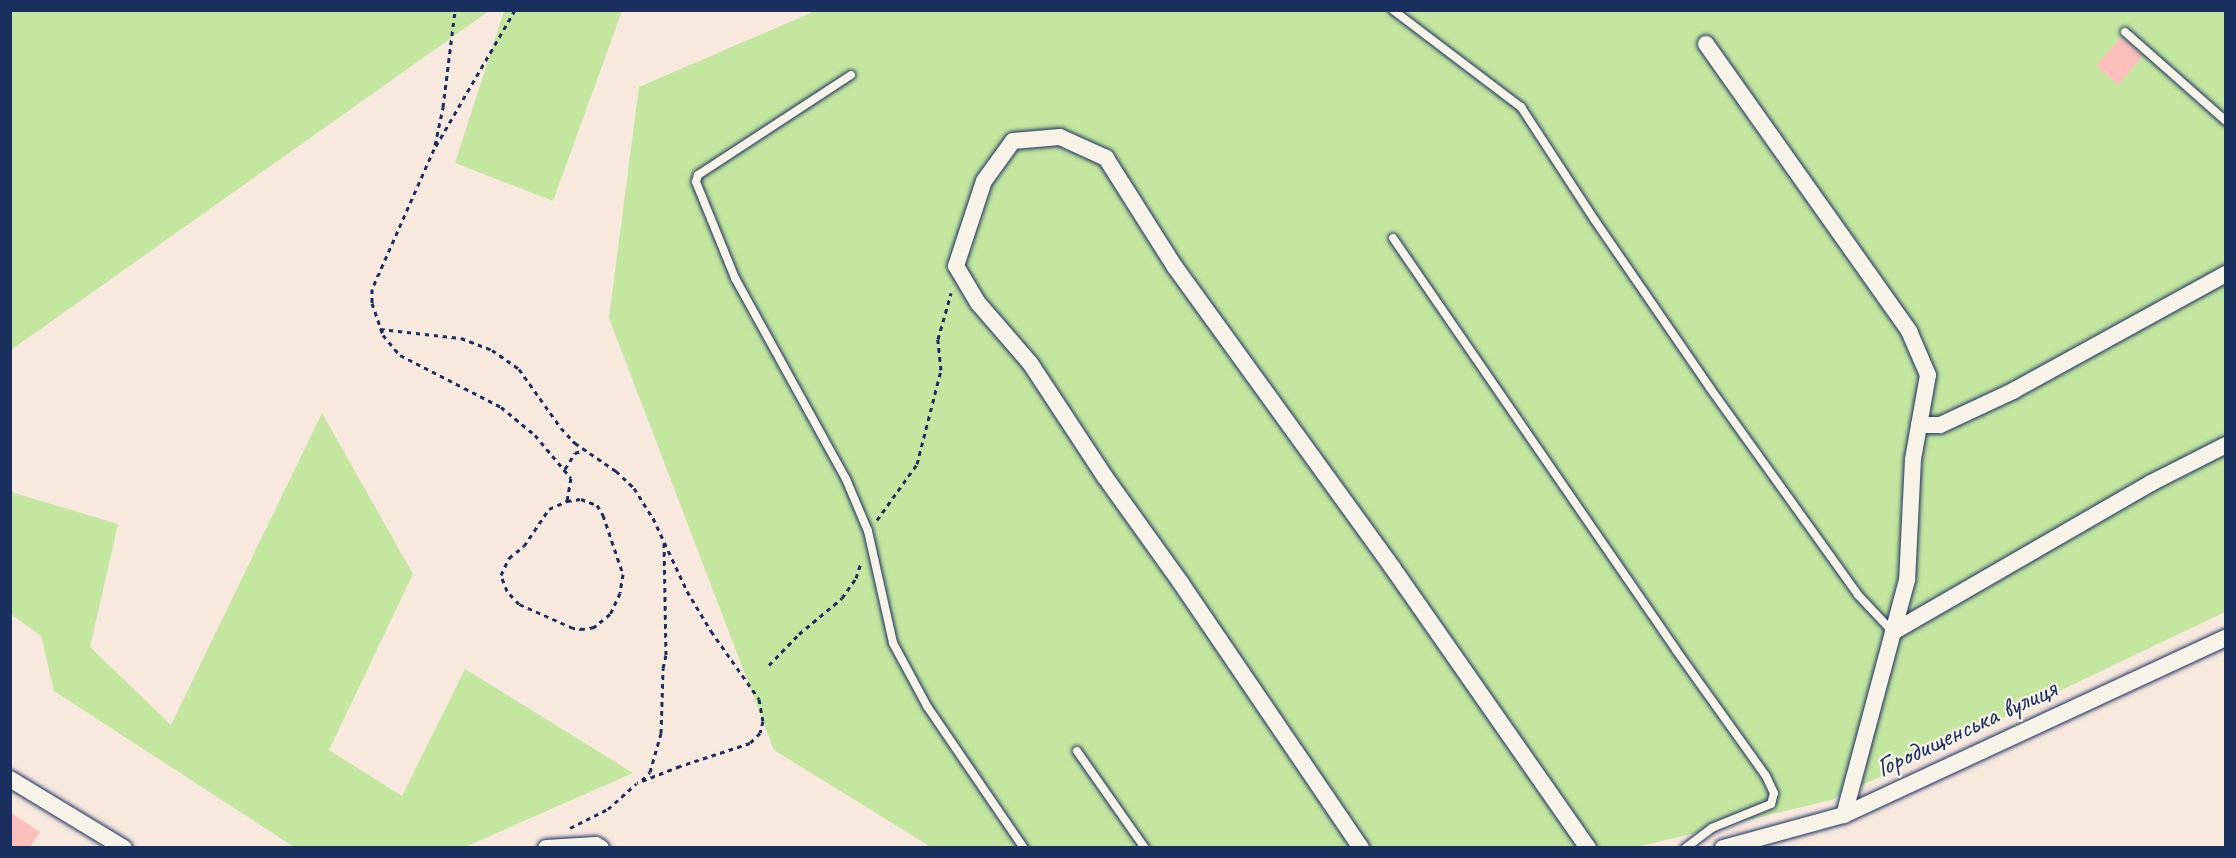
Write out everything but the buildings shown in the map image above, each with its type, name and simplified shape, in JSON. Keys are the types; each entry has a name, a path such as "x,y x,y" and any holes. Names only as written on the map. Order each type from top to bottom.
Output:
{"street":[{"path":"1706,44 1909,331 1928,375 1913,459 1907,580 1844,814"},
{"path":"1361,848 1181,583 1105,477 1030,363 978,303 956,266 984,181 1013,141 1060,137 1106,158 1175,267 1392,567 1588,848"},
{"path":"1918,424 1940,425 2013,391 2226,274"},
{"path":"1893,632 2151,483 2226,445"},
{"name":"Городищенська вулиця","path":"1723,848 1844,814 2226,638"},
{"path":"10,779 124,848"},
{"path":"547,847 596,845 601,848"}],"lane":[{"path":"1393,10 1521,106 1594,219 1710,388 1857,595 1893,632"},
{"path":"2125,32 2226,121"},
{"path":"851,75 698,175 696,182 735,278 846,479 868,531 893,643 927,706 1024,848"},
{"path":"1393,238 1669,640 1766,776 1774,792 1771,804 1712,828 1685,848"},
{"path":"1077,751 1145,848"}],"path":[{"path":"434,149 443,107 454,10"},
{"path":"515,10 434,149 372,290 373,310 380,329 391,346 406,360 437,372 501,407 535,435 572,478 567,501"},
{"path":"868,531 898,495 917,464 941,370 938,339 959,271"},
{"path":"380,329 461,338 502,356 527,377 547,413 585,450 621,474 634,488 664,542 687,591 711,631 758,696 764,718 758,735 745,746 680,765 637,783"},
{"path":"565,469 575,453 585,450"},
{"path":"587,500 597,505 603,515 623,574 620,593 610,614 594,627 573,628 519,604 507,591 501,575 509,558 524,546 549,509 567,501 587,500"},
{"path":"547,847 565,830 608,809 650,772 661,733 663,668 666,655 664,542"},
{"path":"769,664 798,634 842,598 856,578 863,558"}],"green space":[{"path":"11,10 489,10 489,11 11,350"},
{"path":"504,11 622,11 553,201 455,163"},
{"path":"815,11 2225,11 2225,612 1831,800 1637,847 931,847 774,750 609,318 639,87"},
{"path":"322,413 413,574 329,750 402,796 465,669 633,773 465,847 294,847 54,691 41,636 11,614 11,492 118,524 90,647 171,725"}]}
